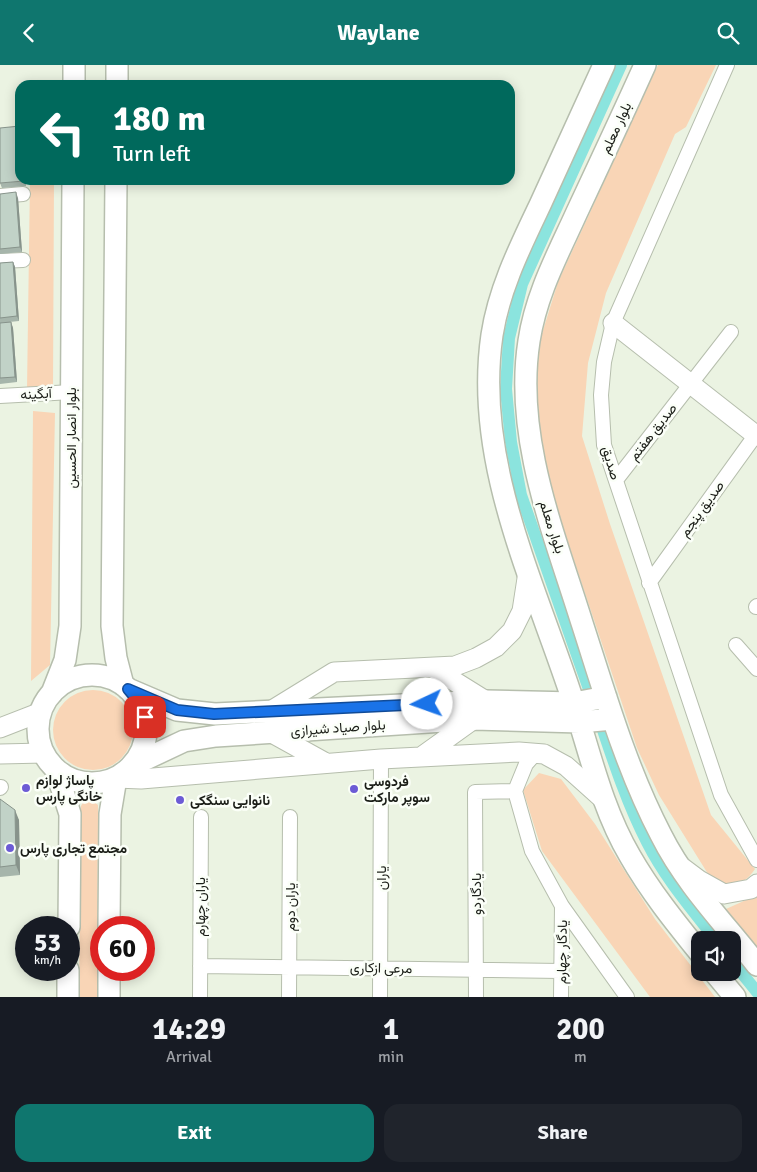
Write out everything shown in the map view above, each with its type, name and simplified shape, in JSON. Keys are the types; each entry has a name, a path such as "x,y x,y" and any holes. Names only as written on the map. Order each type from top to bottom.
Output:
{"main road":[{"path":"74,65 74,80"},
{"path":"117,65 117,80"},
{"path":"604,65 506,279 492,335 488,390 494,444 504,499 605,801 629,854 663,907 691,942"},
{"name":"بلوار معلم","path":"646,65 541,291 529,341 526,389 530,439 540,490 606,697 639,787 661,836 679,864 693,885 757,965"},
{"name":"بلوار انصار الحسین","path":"52,693 65,660 70,627 73,185"},
{"path":"56,770 75,781 85,783 106,782 116,778 133,765 142,751 146,735 146,726 139,702 126,687 116,658 112,626 116,185"},
{"path":"613,323 757,434"},
{"path":"326,763 270,722 334,672 455,666 476,659 496,647 512,631 522,611 528,572"},
{"path":"433,668 486,701"},
{"path":"69,916 70,814 56,770 44,753 38,733 41,712 52,693 70,680 92,675 108,678 126,687"},
{"name":"بلوار صیاد شیرازی","path":"126,687 177,710 270,722 474,719 577,713"},
{"path":"577,713 606,697"},
{"name":"بلوار صیاد شیرازی","path":"133,765 184,741 270,722 486,701 577,713"},
{"path":"0,728 41,712"},
{"path":"577,713 614,719"},
{"path":"421,757 474,719"},
{"path":"116,778 141,779 381,759 519,752 544,755 566,766 605,801"},
{"path":"0,754 44,753"},
{"path":"109,916 110,814 116,778"},
{"path":"679,864 699,880 724,894 751,889 757,884"},
{"path":"68,981 68,997"},
{"path":"109,981 109,997"},
{"path":"722,981 735,997"}],"street":[{"name":"صدیق","path":"727,65 613,323 604,361 601,395 604,445 649,583 721,795 757,860"},
{"path":"0,195 24,194"},
{"path":"0,261 22,260"},
{"name":"صدیق هفتم","path":"616,480 731,332"},
{"name":"آبگینه","path":"0,396 72,392"},
{"name":"صدیق پنجم","path":"649,583 757,434"},
{"path":"736,645 757,669"},
{"path":"536,753 520,775 515,791 532,851 562,906 627,997"},
{"name":"یاران","path":"380,997 381,759"},
{"name":"یادگار‌دو","path":"476,997 475,791 515,791"},
{"name":"یاران چهارم","path":"200,997 201,817"},
{"name":"یاران دوم","path":"290,817 290,997"},
{"name":"یادگار چهارم","path":"561,997 562,906"},
{"name":"مرعی ازکاری","path":"200,966 561,971"}],"shaded area":[{"path":"658,65 716,65 686,127 675,134 606,293 588,363 582,436 610,524 711,815 755,869 751,875 737,884 713,882 659,795 637,748 545,474 533,403 540,340 558,282"},
{"path":"30,185 54,185 53,387 27,389"},
{"path":"33,411 55,413 50,665 31,681"},
{"path":"85,690 101,690 122,701 133,722 133,738 122,759 101,770 85,770 71,764 59,752 53,738 53,722 59,708 71,696"},
{"path":"539,773 561,779 595,824 655,919 691,966 691,981 703,981 715,997 650,997 542,851 523,790"},
{"path":"92,800 98,805 97,916 90,916 90,981 97,981 97,997 79,997 81,806 84,801"},
{"path":"757,895 757,949 726,909"}],"building":[{"path":"15,126 15,182 0,183 0,128"},
{"path":"16,192 20,247 0,249 0,194"},
{"path":"13,262 17,316 0,318 0,263"},
{"path":"11,322 15,377 0,378 0,323"},
{"name":"مجتمع تجاری پارس","path":"0,799 15,810 16,865 0,867"}],"waterway":[{"path":"590,692 521,495 511,442 506,389 509,338 522,284 621,65"},
{"path":"602,727 628,800 647,842 670,881 709,931"},
{"path":"741,972 757,992"}],"place":[{"name":"پاساژ لوازم خانگی پارس","path":"26,788"},
{"name":"فردوسی سوپر مارکت","path":"354,789"},
{"name":"نانوایی سنگکی","path":"180,800"},
{"name":"مجتمع تجاری پارس","path":"10,848"}],"route":[{"path":"145,717 139,702 128,689 177,710 214,714 427,704"}]}
